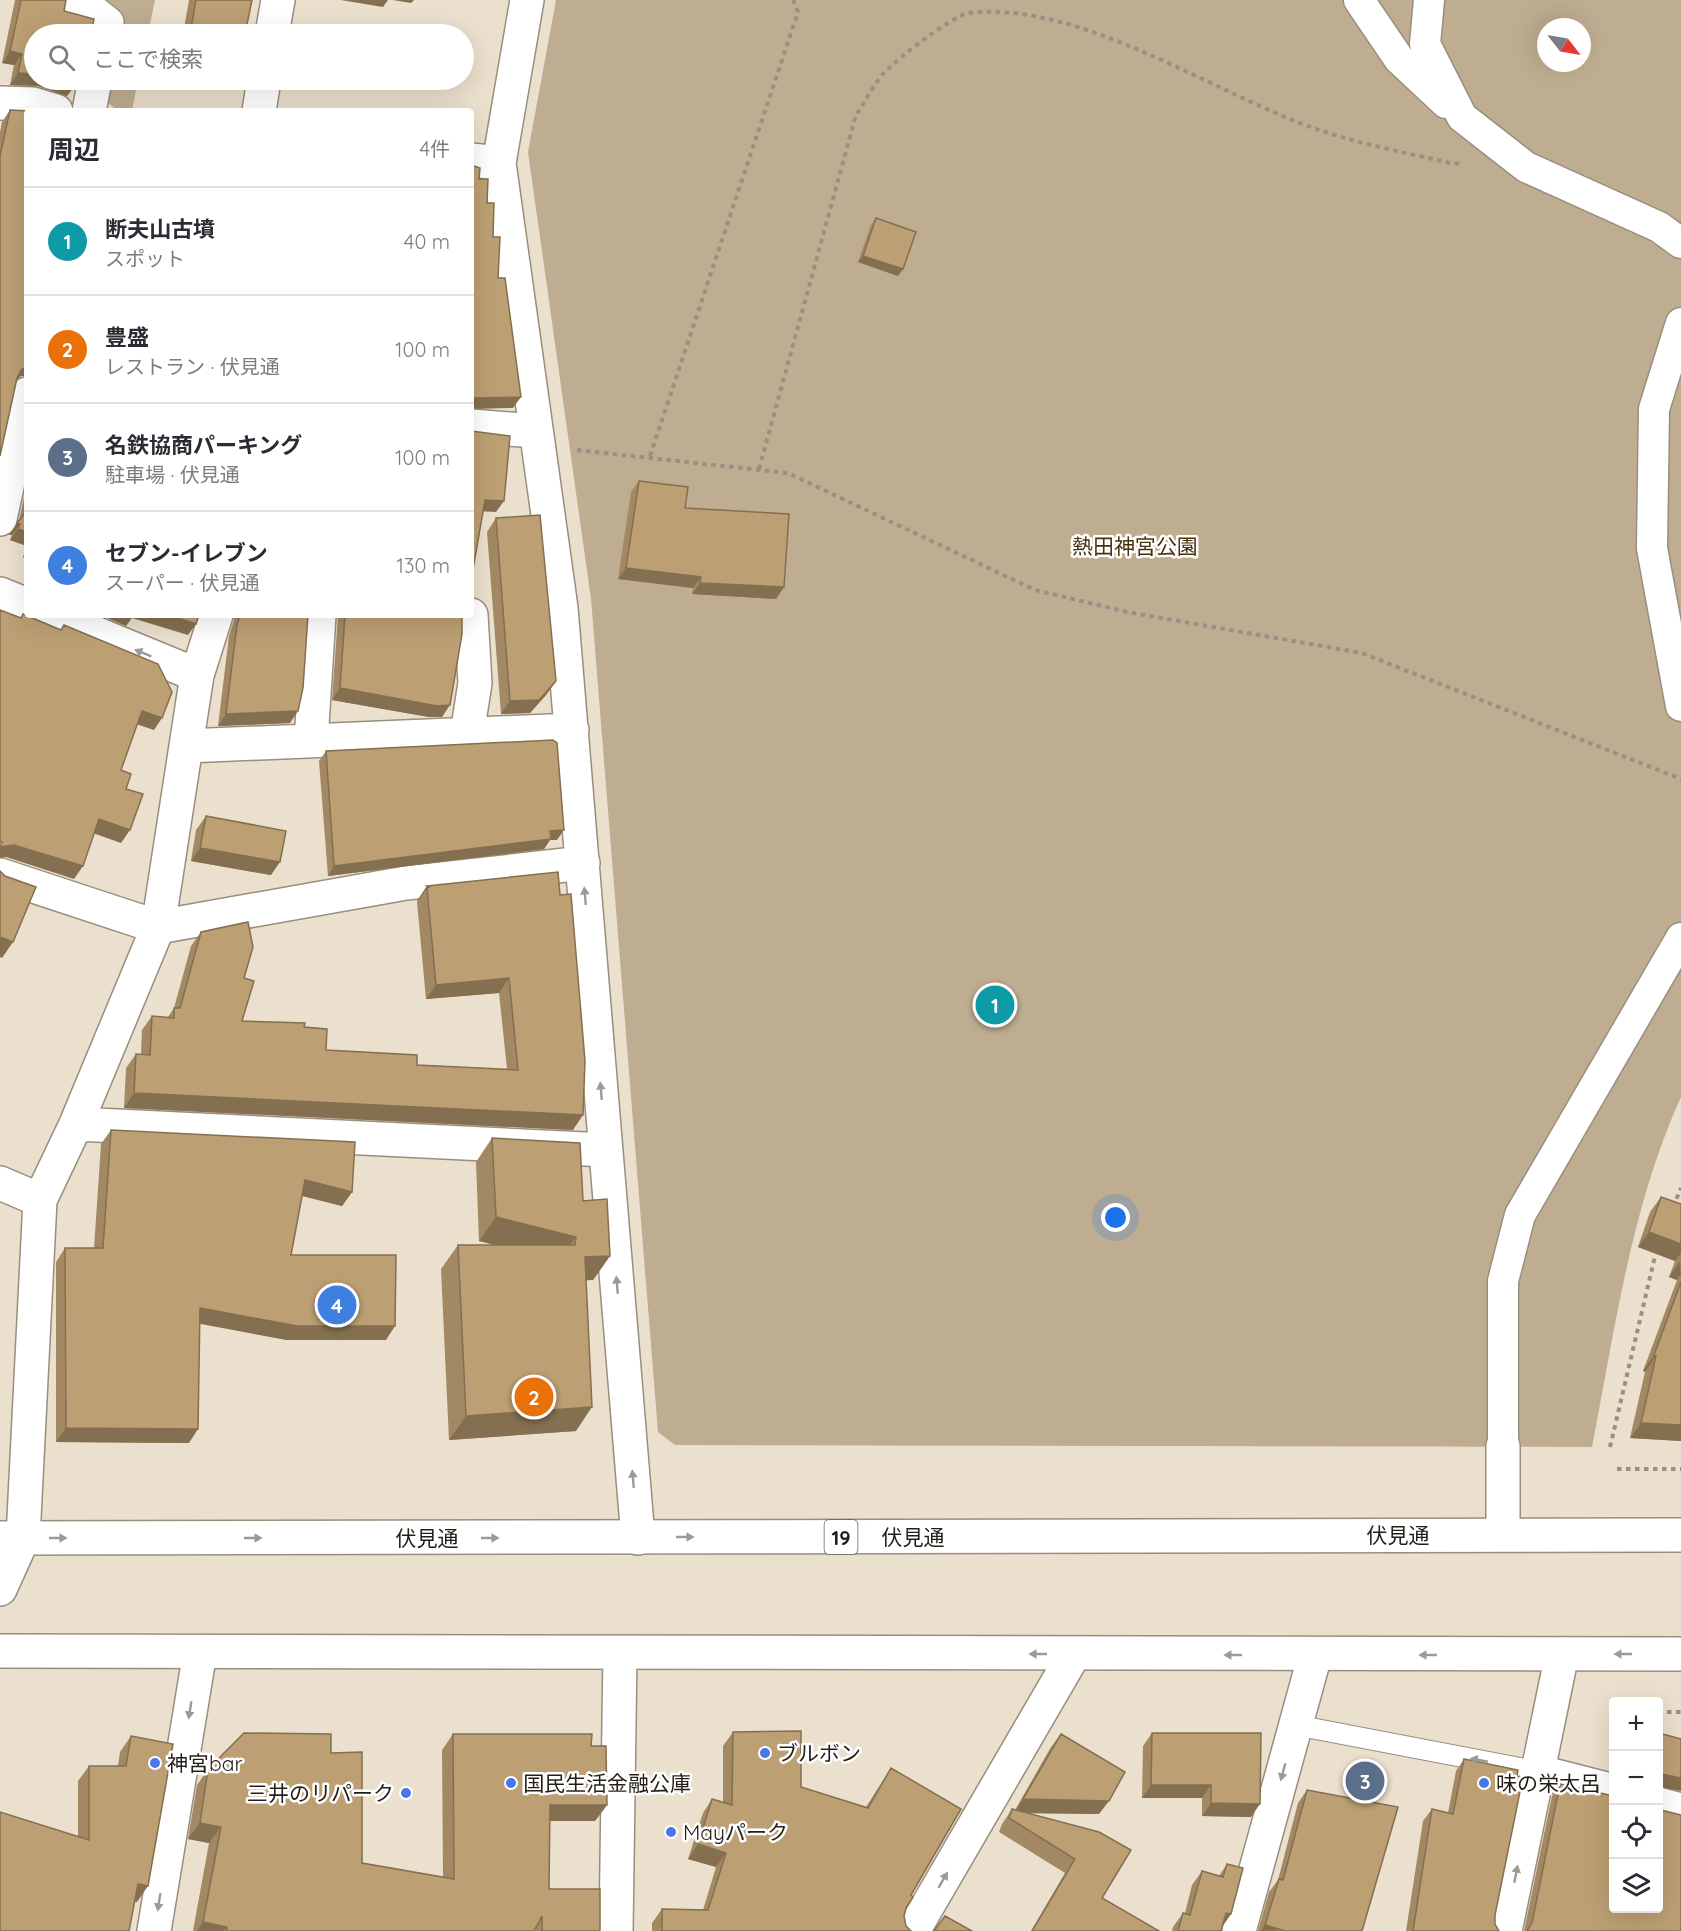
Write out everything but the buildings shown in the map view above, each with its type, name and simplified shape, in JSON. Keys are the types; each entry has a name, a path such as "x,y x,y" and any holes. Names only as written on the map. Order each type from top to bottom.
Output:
{"main road":[{"path":"78,0 107,24"},
{"path":"274,24 278,0"},
{"path":"527,0 485,161 536,431 561,608 638,1538"},
{"path":"90,108 93,90"},
{"path":"259,108 262,90"},
{"path":"0,103 33,104 46,108"},
{"path":"0,519 24,408"},
{"path":"474,426 536,431"},
{"path":"0,594 24,604"},
{"path":"58,618 197,675"},
{"path":"0,1589 12,1538 40,1200 76,1124 158,927 197,675 215,618"},
{"path":"311,741 319,618"},
{"path":"467,734 475,683 471,618"},
{"path":"186,746 572,730"},
{"path":"0,875 158,927 406,883 583,863"},
{"path":"76,1124 606,1150"},
{"path":"0,1183 40,1200"},
{"path":"1503,1446 1503,1534"},
{"name":"伏見通","path":"12,1538 1681,1535"},
{"path":"0,1651 1681,1654"},
{"path":"154,1931 200,1652"},
{"path":"616,1931 620,1653"},
{"path":"913,1931 1074,1654"},
{"path":"1505,1931 1536,1771 1562,1654"},
{"path":"1239,1931 1315,1655"},
{"path":"1536,1771 1609,1790"},
{"path":"1663,1805 1681,1810"}],"street":[{"path":"1359,0 1399,59 1462,117 1526,167 1659,227 1681,243"},
{"path":"1429,0 1425,44 1462,117"},
{"path":"1681,322 1654,409 1652,548 1681,706"},
{"path":"1503,1446 1503,1281 1520,1215 1681,938"}],"lane":[{"path":"1295,1725 1536,1771"}],"path":[{"path":"650,456 798,12 793,0"},
{"path":"759,469 856,115 884,74 922,40 967,13 1024,10 1096,28 1242,98 1322,131 1450,163 1526,167"},
{"path":"571,449 788,472 1035,590 1127,612 1362,653 1681,779"},
{"path":"1669,1217 1681,1188"},
{"path":"1610,1447 1655,1257"},
{"path":"1617,1469 1681,1469"},
{"path":"1663,1712 1681,1712"}],"green space":[{"path":"98,0 155,0 150,24 113,24"},
{"name":"熱田神宮公園","path":"556,0 1681,0 1681,1097 1649,1182 1637,1225 1617,1313 1592,1447 675,1445 658,1432 591,599 528,152"},
{"path":"107,90 136,90 133,108 114,108 105,100"}],"place":[{"name":"断夫山古墳","path":"995,1005"},
{"name":"セブン-イレブン","path":"337,1305"},
{"name":"豊盛","path":"534,1397"},
{"name":"ブルボン","path":"765,1753"},
{"name":"神宮bar","path":"155,1763"},
{"name":"名鉄協商パーキング","path":"1365,1781"},
{"name":"国民生活金融公庫","path":"511,1783"},
{"name":"味の栄太呂","path":"1484,1783"},
{"name":"三井のリパーク","path":"406,1793"},
{"name":"Mayパーク","path":"671,1832"}]}
